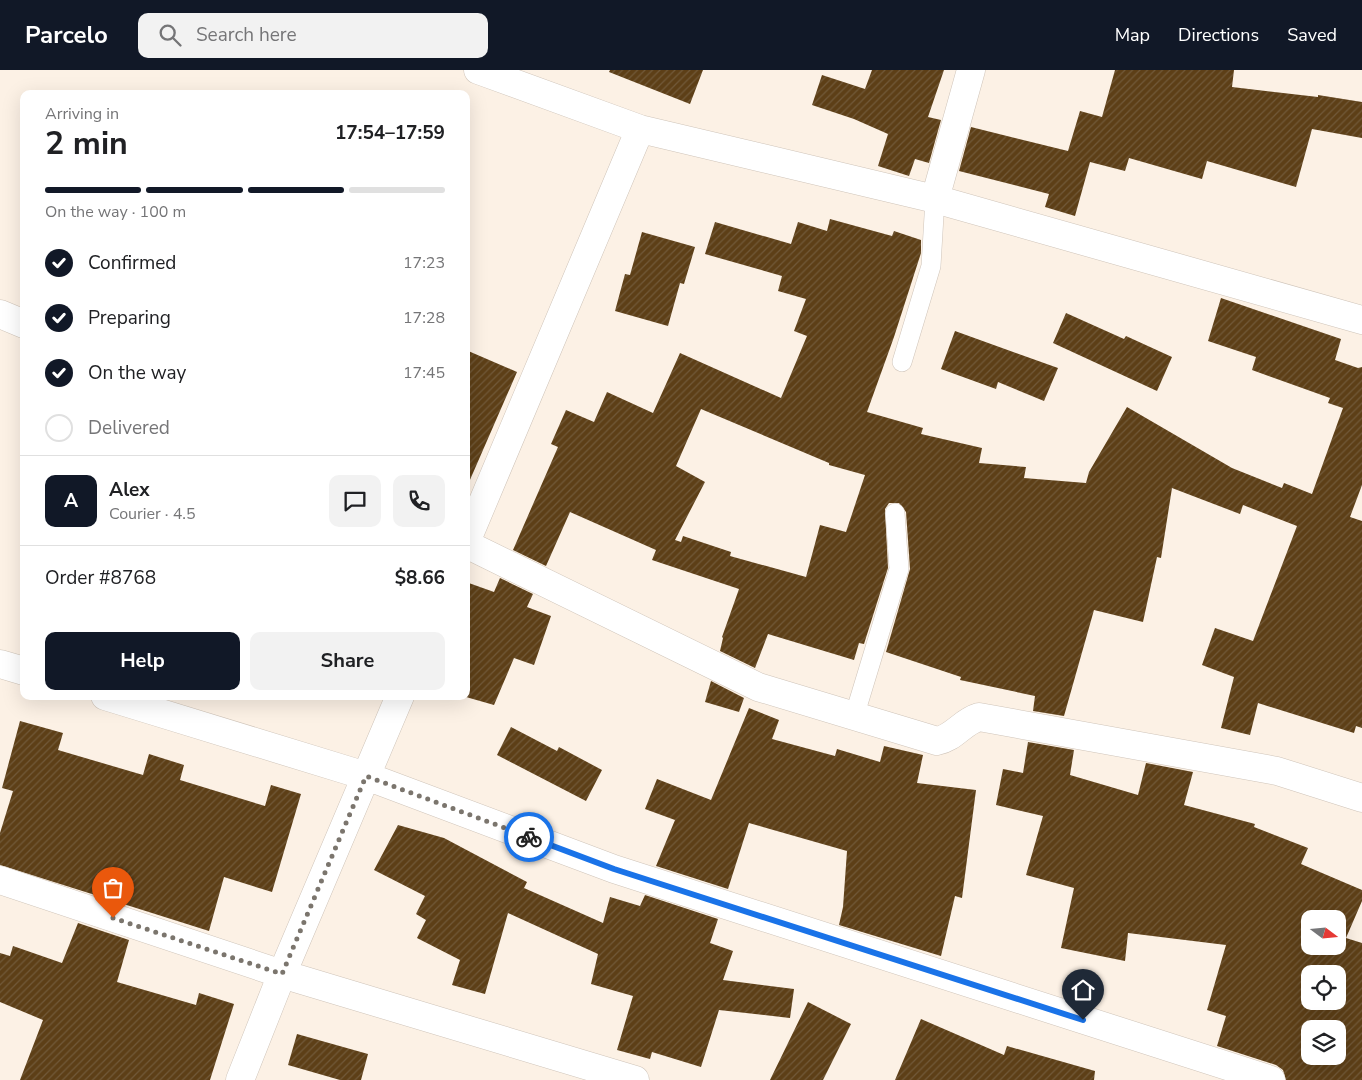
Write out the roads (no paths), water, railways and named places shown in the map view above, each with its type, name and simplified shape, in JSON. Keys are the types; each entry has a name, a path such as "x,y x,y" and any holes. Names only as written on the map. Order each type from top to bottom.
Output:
{"street":[{"path":"478,70 640,129 935,199 1362,320"},
{"path":"935,199 971,70"},
{"path":"470,533 640,129"},
{"path":"0,314 20,322"},
{"path":"470,545 758,687 854,717 937,740 947,739 969,720 979,717 1277,771 1362,798"},
{"path":"0,664 20,670"},
{"path":"118,700 366,776 614,869 1270,1080"},
{"path":"240,1080 282,974 398,700"},
{"path":"0,880 282,974 635,1080"}],"lane":[{"path":"902,362 931,266 935,199"},
{"path":"854,717 899,569 895,513"}]}
